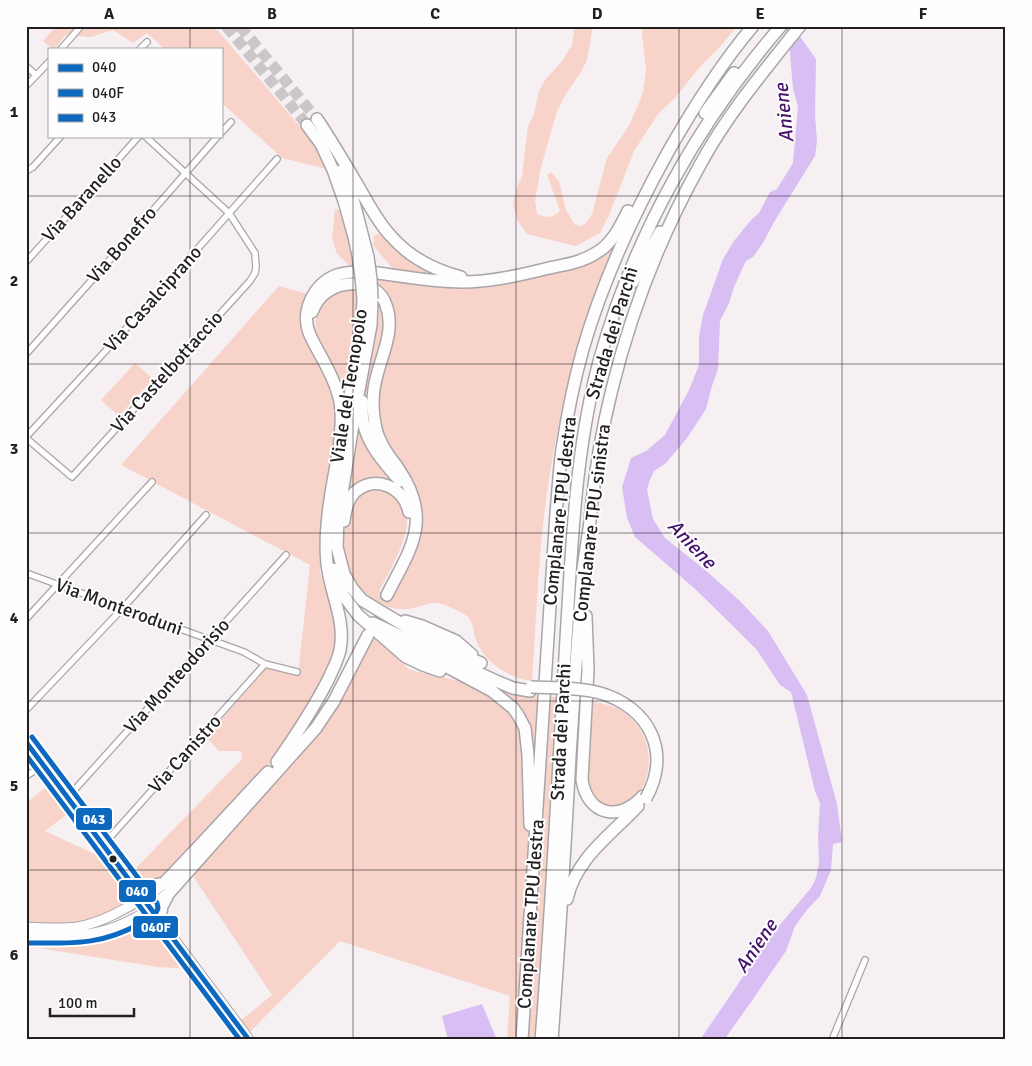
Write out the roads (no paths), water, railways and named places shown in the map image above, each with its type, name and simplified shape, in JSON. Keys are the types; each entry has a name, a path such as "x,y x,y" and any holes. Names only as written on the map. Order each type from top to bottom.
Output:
{"highway":[{"name":"Strada dei Parchi","path":"541,1040 574,516 590,398 600,356 634,259 674,178 770,26"},
{"name":"Strada dei Parchi","path":"534,1040 567,514 575,439 583,397 607,310 627,258 668,175 715,99 759,46 781,26"},
{"name":"Complanare TPU sinistra","path":"552,1040 575,673 584,566 600,445 612,389 628,332 656,256 699,167 734,112 800,26"},
{"name":"Complanare TPU destra","path":"522,1040 556,513 562,449 572,395 598,302 616,254 636,211 691,112 752,27"},
{"path":"339,451 342,414 339,395 332,374 310,334 307,323 310,301 321,285 339,274 363,271 448,281 485,281 576,262 597,253 610,241 620,226 678,127 691,112"},
{"name":"Viale del Tecnopolo","path":"326,538 339,451 358,357 362,324 367,298 371,279 363,256 354,237 333,170 312,122 330,138 354,199 363,256 362,284 367,298 371,325 362,378"},
{"path":"330,138 377,218 405,250 438,270 460,277 485,281"},
{"path":"600,356 611,339 621,308 636,274 699,167"},
{"path":"310,334 313,309 327,292 341,286 362,284 380,294 387,306 390,317 389,332 374,388 375,423 380,441 410,490 416,510 416,525 412,543 385,595 408,536 409,512 401,494 382,484 365,486 356,492 346,509 339,557"},
{"path":"362,378 362,416 367,435 384,463 414,502"},
{"path":"362,378 336,535 339,557 348,582 362,600 384,614 422,626 456,641 481,663 501,676 530,689"},
{"path":"589,523 586,624 588,670 583,788 588,798 596,806 613,812 633,806 644,797"},
{"path":"326,538 339,586 358,616 383,637 447,667 492,691 514,708 518,715 525,728 528,755 531,899"},
{"path":"277,762 293,740 317,700 340,652 342,640 341,626 328,572 326,538"},
{"path":"358,616 513,688 583,690 600,693 623,703 634,711 648,727 656,745 657,753 652,787 625,821 591,853 576,874 567,896 559,948"},
{"path":"144,898 165,882 310,725 328,700 366,634 334,701 316,728 169,893 151,908"},
{"path":"134,885 149,887 165,882"},
{"path":"160,919 162,906 169,893"}],"street":[{"path":"61,48 81,26"},
{"path":"141,48 147,42"},
{"path":"26,86 48,63"},
{"path":"26,66 36,75"},
{"path":"222,132 231,122"},
{"path":"26,171 33,167 59,138"},
{"name":"Via Baranello","path":"26,262 137,138"},
{"name":"Via Castelbottaccio","path":"26,438 72,477 250,281 255,273 254,251 229,213 147,138"},
{"name":"Via Bonefro","path":"26,354 216,138"},
{"name":"Via Casalciprano","path":"26,438 147,306 277,159"},
{"path":"26,619 152,482"},
{"path":"26,710 122,609 206,515"},
{"name":"Via Monteodorisio","path":"68,797 286,555"},
{"name":"Via Monteroduni","path":"26,573 244,652 265,664 297,672"},
{"name":"Via Canistro","path":"104,844 265,664"},
{"path":"26,742 249,1040"},
{"path":"26,776 44,765"},
{"path":"121,911 132,898 135,890 134,885"},
{"path":"26,927 78,927 103,919 144,898"},
{"path":"26,935 82,935 120,925 151,908"},
{"path":"138,916 160,919"},
{"path":"832,1040 865,960"}],"tunnel":[{"path":"226,26 307,125"},
{"path":"240,26 317,119"},
{"path":"370,631 387,595"}],"water label":[{"name":"Aniene","path":"784,113"},
{"name":"Aniene","path":"692,544"},
{"name":"Aniene","path":"756,946"}]}
